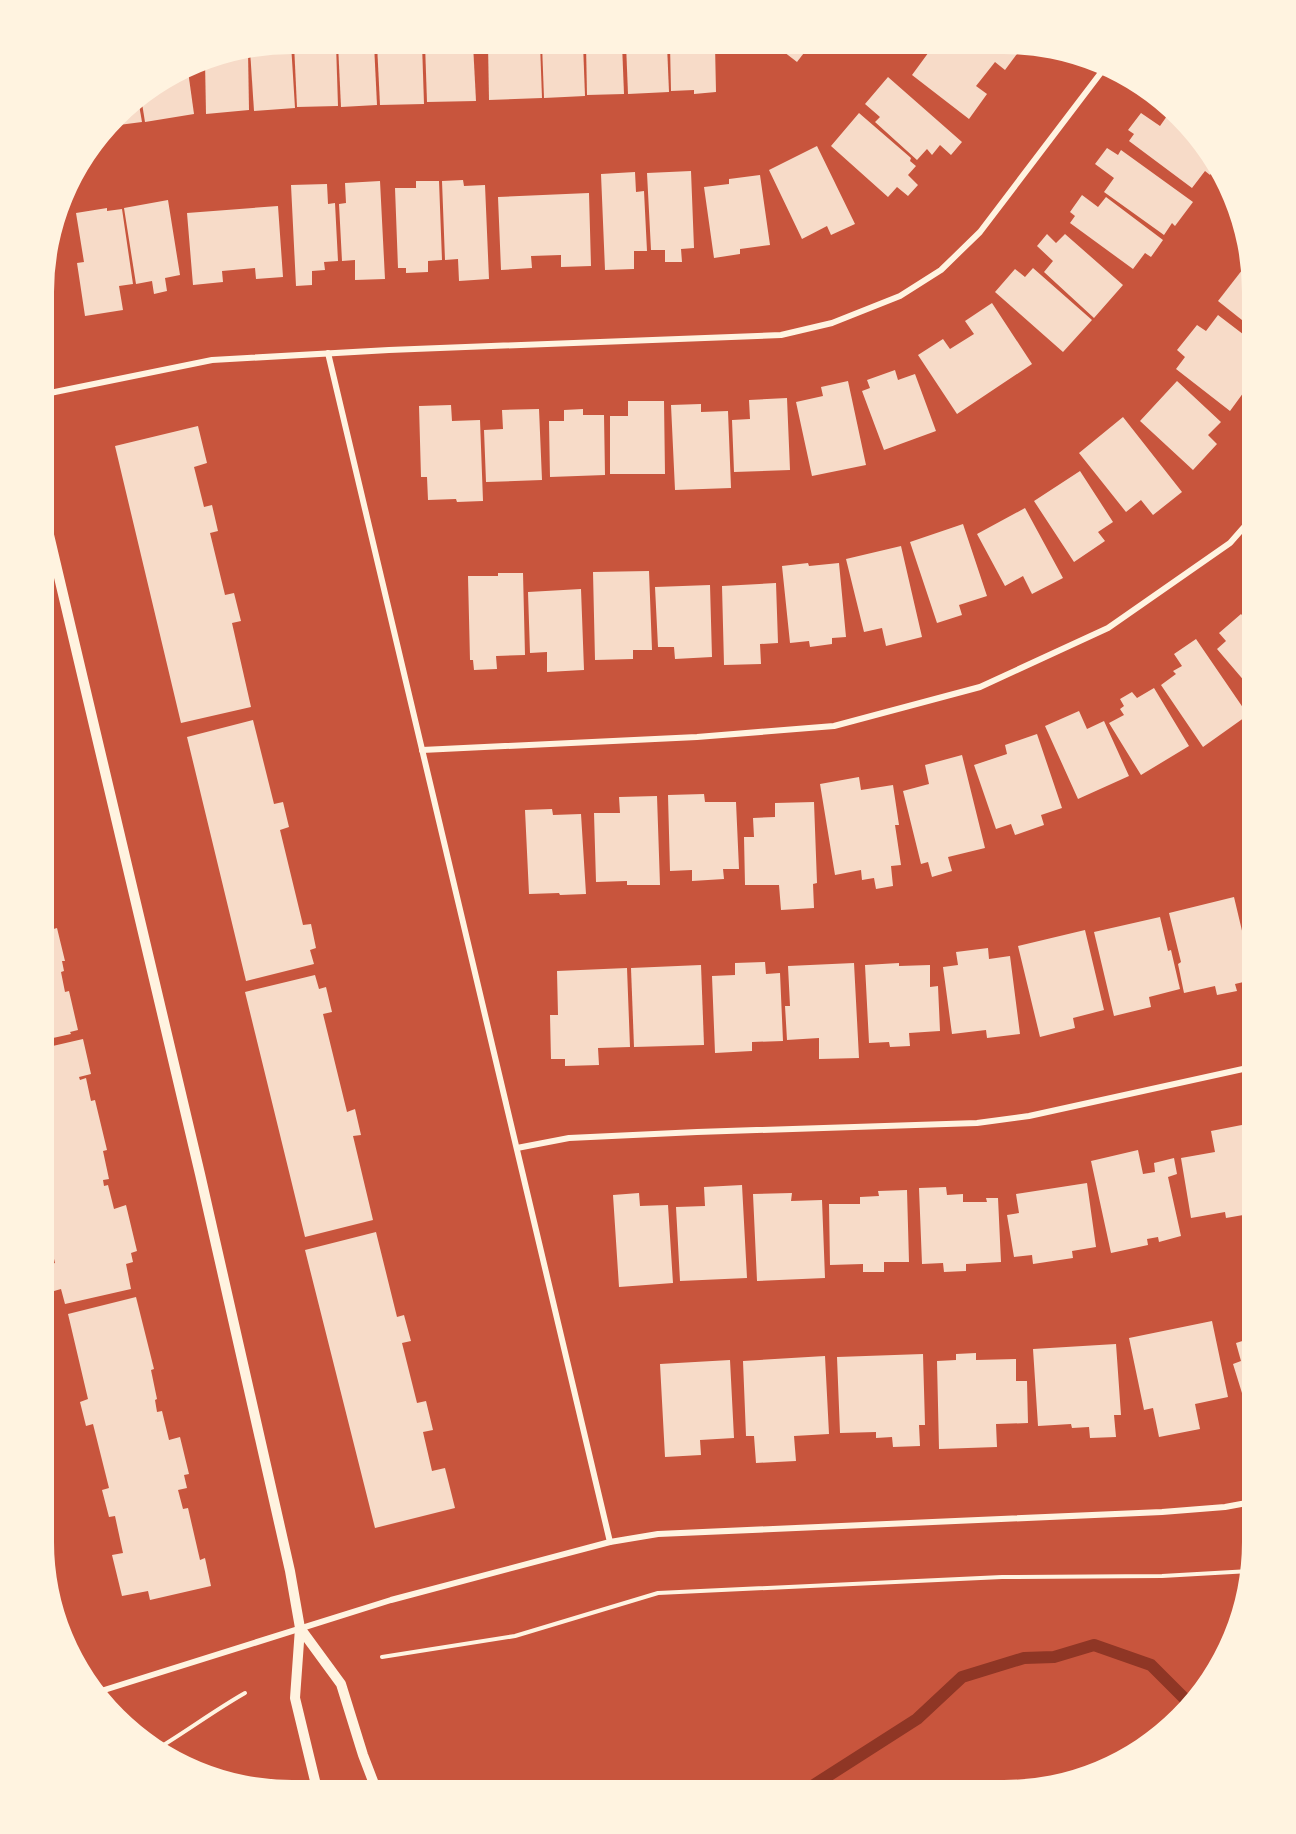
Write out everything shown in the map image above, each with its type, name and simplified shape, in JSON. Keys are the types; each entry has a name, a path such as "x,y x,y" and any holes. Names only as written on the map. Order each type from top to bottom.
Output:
{"street":[{"path":"54,392 212,360 328,353 780,335 832,323 900,296 941,270 980,232 1100,74"},
{"path":"328,353 610,1542"},
{"path":"422,750 698,737 834,726 980,687 1108,628 1230,543 1242,529"},
{"path":"54,556 206,1197 290,1571 300,1628 295,1698 315,1780"},
{"path":"517,1148 569,1138 977,1123 1029,1116 1242,1069"},
{"path":"105,1690 391,1600 610,1542 658,1534 1162,1512 1242,1504"},
{"path":"300,1628 340,1684 373,1780"}],"path":[{"path":"382,1657 515,1636 658,1593 1002,1577 1161,1576 1240,1571"},
{"path":"166,1744 218,1708 245,1693"}],"building":[{"path":"292,54 295,108 254,111 251,58"},
{"path":"294,54 336,54 338,106 297,107"},
{"path":"338,54 374,54 377,105 341,107"},
{"path":"377,54 422,54 424,104 380,105"},
{"path":"425,54 474,54 476,101 427,102"},
{"path":"488,54 540,54 542,98 489,100"},
{"path":"542,54 583,54 585,96 544,98"},
{"path":"586,54 622,54 624,94 587,95"},
{"path":"626,54 667,54 669,92 628,94"},
{"path":"670,54 715,54 716,92 694,94 694,90 671,91"},
{"path":"787,54 803,54 797,62"},
{"path":"927,54 1016,55 1005,70 995,62 976,86 987,94 969,119 912,75"},
{"path":"248,58 249,110 206,114 205,71"},
{"path":"888,77 962,142 951,155 940,145 932,155 927,149 917,160 875,122 880,117 865,104"},
{"path":"189,78 194,114 145,122 143,107"},
{"path":"140,109 142,122 124,124"},
{"path":"859,113 911,158 910,161 916,166 908,175 918,185 908,196 897,187 888,197 831,146"},
{"path":"1141,113 1160,126 1166,118 1193,147 1211,174 1205,171 1192,188 1129,141 1134,134 1128,130"},
{"path":"817,146 855,224 831,235 827,226 802,239 769,170"},
{"path":"1107,148 1118,155 1121,150 1193,202 1175,226 1172,223 1164,235 1104,192 1114,178 1095,164"},
{"path":"691,171 694,248 681,249 682,262 665,262 665,250 651,250 647,173"},
{"path":"635,172 636,192 644,191 647,251 634,251 634,269 605,270 601,174"},
{"path":"760,175 770,245 740,249 740,254 714,258 704,187 729,184 729,179"},
{"path":"463,180 464,186 485,185 489,279 459,281 458,259 445,260 442,181"},
{"path":"380,181 385,279 355,280 355,260 342,261 339,204 346,203 345,183"},
{"path":"416,181 439,181 442,260 428,261 428,272 406,273 406,268 398,268 395,188 416,188"},
{"path":"327,184 328,204 335,203 338,261 324,262 325,270 312,271 312,285 296,286 291,185"},
{"path":"589,193 591,266 561,267 561,255 531,256 532,268 501,270 498,197"},
{"path":"1082,195 1098,207 1106,197 1163,240 1151,257 1145,253 1133,269 1070,223 1075,216 1070,212"},
{"path":"168,200 180,275 165,278 167,291 154,294 152,281 136,284 124,208"},
{"path":"278,206 283,277 256,279 255,268 222,271 223,282 193,285 187,213"},
{"path":"107,208 107,211 122,209 133,284 119,286 123,310 85,316 77,263 84,262 76,213"},
{"path":"1047,234 1056,243 1065,234 1123,285 1094,318 1044,272 1053,261 1037,246"},
{"path":"1033,268 1092,320 1063,352 995,292 1015,269 1025,277"},
{"path":"1241,272 1242,320 1218,301"},
{"path":"992,303 1032,364 957,414 918,355 943,339 950,349 974,334 965,321"},
{"path":"1218,315 1242,333 1242,395 1230,411 1176,369 1185,357 1177,350 1197,325 1206,331"},
{"path":"895,370 898,380 915,374 936,431 884,450 862,391 870,388 867,380"},
{"path":"848,381 866,465 812,476 796,402 823,396 821,387"},
{"path":"1177,381 1221,422 1208,435 1217,444 1193,470 1140,421"},
{"path":"787,398 790,470 734,472 732,420 750,419 749,400"},
{"path":"628,401 664,401 665,474 610,474 610,416 628,416"},
{"path":"701,404 701,412 728,411 731,488 675,490 671,405"},
{"path":"451,405 452,421 480,420 483,501 428,500 427,477 421,477 419,406"},
{"path":"539,409 542,480 486,482 484,430 503,429 502,410"},
{"path":"583,409 583,415 604,415 605,475 550,477 549,421 564,421 564,410"},
{"path":"1123,417 1182,492 1153,515 1141,500 1126,512 1079,453"},
{"path":"198,426 207,463 194,467 204,507 212,505 218,531 210,533 225,595 234,593 241,621 232,623 251,707 181,723 115,446"},
{"path":"1080,471 1113,522 1098,532 1105,541 1074,562 1034,501"},
{"path":"1025,508 1063,578 1032,594 1023,576 1005,586 977,534"},
{"path":"963,524 987,596 959,605 962,615 937,623 910,542"},
{"path":"901,546 922,637 886,646 882,628 864,632 846,559"},
{"path":"808,563 809,566 839,563 846,637 832,638 832,644 810,647 809,641 790,643 782,566"},
{"path":"649,571 652,650 633,650 633,659 595,660 593,572"},
{"path":"498,573 523,573 525,655 496,656 497,669 474,670 473,660 470,660 468,576 498,576"},
{"path":"776,583 778,643 760,644 761,664 724,665 722,586"},
{"path":"710,585 712,657 675,659 674,647 658,647 655,587"},
{"path":"581,589 584,670 547,672 547,652 530,653 528,592"},
{"path":"1242,615 1242,678 1217,649 1226,641 1219,633"},
{"path":"1196,639 1242,706 1242,719 1203,747 1161,685 1176,674 1173,671 1182,666 1174,654"},
{"path":"1154,688 1189,746 1141,775 1109,723 1124,715 1120,709 1124,706 1120,699 1132,692 1137,698"},
{"path":"1079,711 1087,729 1104,721 1129,776 1078,799 1045,726"},
{"path":"253,720 274,804 283,802 289,827 280,830 303,925 311,924 316,948 310,950 314,964 246,981 187,737"},
{"path":"1037,734 1062,808 1041,815 1044,825 1015,835 1011,824 996,829 974,765 1007,754 1005,745"},
{"path":"962,755 985,848 948,857 952,871 932,877 928,862 921,864 903,791 929,784 925,765"},
{"path":"859,777 861,790 893,785 899,825 895,825 901,865 891,866 893,886 876,889 874,878 862,880 861,870 835,875 820,784"},
{"path":"704,794 705,802 736,802 739,869 723,869 724,879 692,881 692,870 670,871 668,795"},
{"path":"657,796 660,885 627,885 627,881 596,882 594,813 620,813 619,797"},
{"path":"814,802 817,883 813,884 814,908 781,910 779,885 745,885 744,837 754,837 753,818 775,817 775,803"},
{"path":"552,809 553,815 581,814 586,894 529,894 525,810"},
{"path":"1234,897 1242,931 1242,982 1235,984 1237,991 1217,995 1215,986 1184,993 1178,964 1181,962 1169,913"},
{"path":"1160,917 1180,989 1149,997 1151,1007 1114,1016 1094,932"},
{"path":"57,928 65,961 62,961 64,971 61,972 65,992 69,991 78,1030 70,1032 71,1034 54,1038 54,929"},
{"path":"1085,930 1104,1010 1073,1018 1075,1028 1040,1037 1018,946"},
{"path":"988,948 989,959 1010,956 1020,1034 987,1038 986,1030 952,1034 943,967 958,965 956,952"},
{"path":"765,962 766,974 780,973 783,1041 752,1042 752,1051 715,1053 712,976 735,975 735,963"},
{"path":"854,963 859,1058 819,1059 819,1038 787,1040 785,1006 790,1006 788,966"},
{"path":"899,963 899,966 930,965 930,987 938,986 940,1031 909,1033 910,1046 890,1047 889,1042 869,1043 865,965"},
{"path":"701,965 704,1045 634,1047 631,968"},
{"path":"627,968 630,1047 598,1048 599,1065 565,1066 565,1059 551,1059 550,1015 558,1015 557,971"},
{"path":"315,975 319,989 326,987 332,1012 323,1014 347,1112 355,1109 361,1135 353,1136 373,1220 305,1237 245,992"},
{"path":"83,1039 91,1074 79,1077 80,1080 86,1078 91,1101 95,1100 107,1150 103,1151 109,1179 103,1180 104,1186 108,1185 114,1209 126,1205 137,1251 131,1253 133,1262 126,1264 131,1289 65,1304 61,1289 54,1291 54,1046"},
{"path":"1242,1125 1242,1215 1226,1218 1225,1212 1191,1218 1181,1158 1215,1152 1211,1131"},
{"path":"1138,1150 1143,1174 1155,1172 1154,1163 1174,1158 1177,1174 1168,1177 1181,1236 1159,1242 1158,1237 1147,1239 1148,1245 1111,1253 1091,1161"},
{"path":"1087,1183 1096,1247 1072,1251 1073,1258 1033,1264 1032,1255 1014,1257 1007,1215 1019,1213 1016,1194"},
{"path":"742,1185 747,1278 680,1281 676,1207 705,1206 704,1187"},
{"path":"946,1187 947,1195 963,1194 963,1202 987,1202 986,1198 998,1198 1001,1262 966,1264 966,1271 944,1272 943,1263 922,1264 919,1188"},
{"path":"907,1190 909,1262 884,1262 884,1272 863,1272 863,1264 830,1265 829,1204 860,1204 860,1197 879,1196 878,1191"},
{"path":"639,1193 640,1206 668,1205 673,1283 619,1287 613,1195"},
{"path":"792,1193 791,1201 822,1200 825,1278 757,1281 753,1194"},
{"path":"376,1232 397,1317 404,1315 411,1341 402,1343 417,1403 426,1401 433,1430 423,1432 432,1471 445,1468 455,1508 375,1528 305,1250"},
{"path":"136,1297 154,1369 151,1370 157,1399 155,1400 157,1412 162,1411 169,1440 180,1437 189,1474 184,1475 187,1488 178,1490 183,1509 188,1508 200,1560 205,1558 211,1586 150,1600 148,1591 122,1596 112,1555 123,1553 115,1516 109,1517 102,1490 109,1488 93,1424 86,1426 80,1402 88,1399 68,1314"},
{"path":"1212,1321 1228,1397 1195,1404 1200,1429 1159,1437 1153,1408 1144,1410 1129,1338"},
{"path":"1242,1341 1242,1393 1233,1364 1241,1361 1236,1343"},
{"path":"1116,1344 1121,1415 1114,1415 1116,1437 1090,1438 1089,1427 1072,1428 1071,1424 1038,1426 1033,1349"},
{"path":"976,1353 976,1360 1016,1359 1016,1381 1027,1381 1028,1423 996,1424 997,1447 939,1449 937,1361 956,1360 956,1354"},
{"path":"923,1354 925,1425 919,1425 920,1446 893,1447 892,1437 876,1438 876,1432 840,1433 837,1357"},
{"path":"825,1356 829,1434 794,1436 796,1461 756,1463 754,1436 746,1436 743,1361"},
{"path":"730,1360 734,1438 700,1440 701,1455 665,1457 660,1364"}],"waterway":[{"path":"822,1780 917,1719 962,1677 1024,1658 1054,1657 1094,1645 1151,1665 1184,1698"}]}
